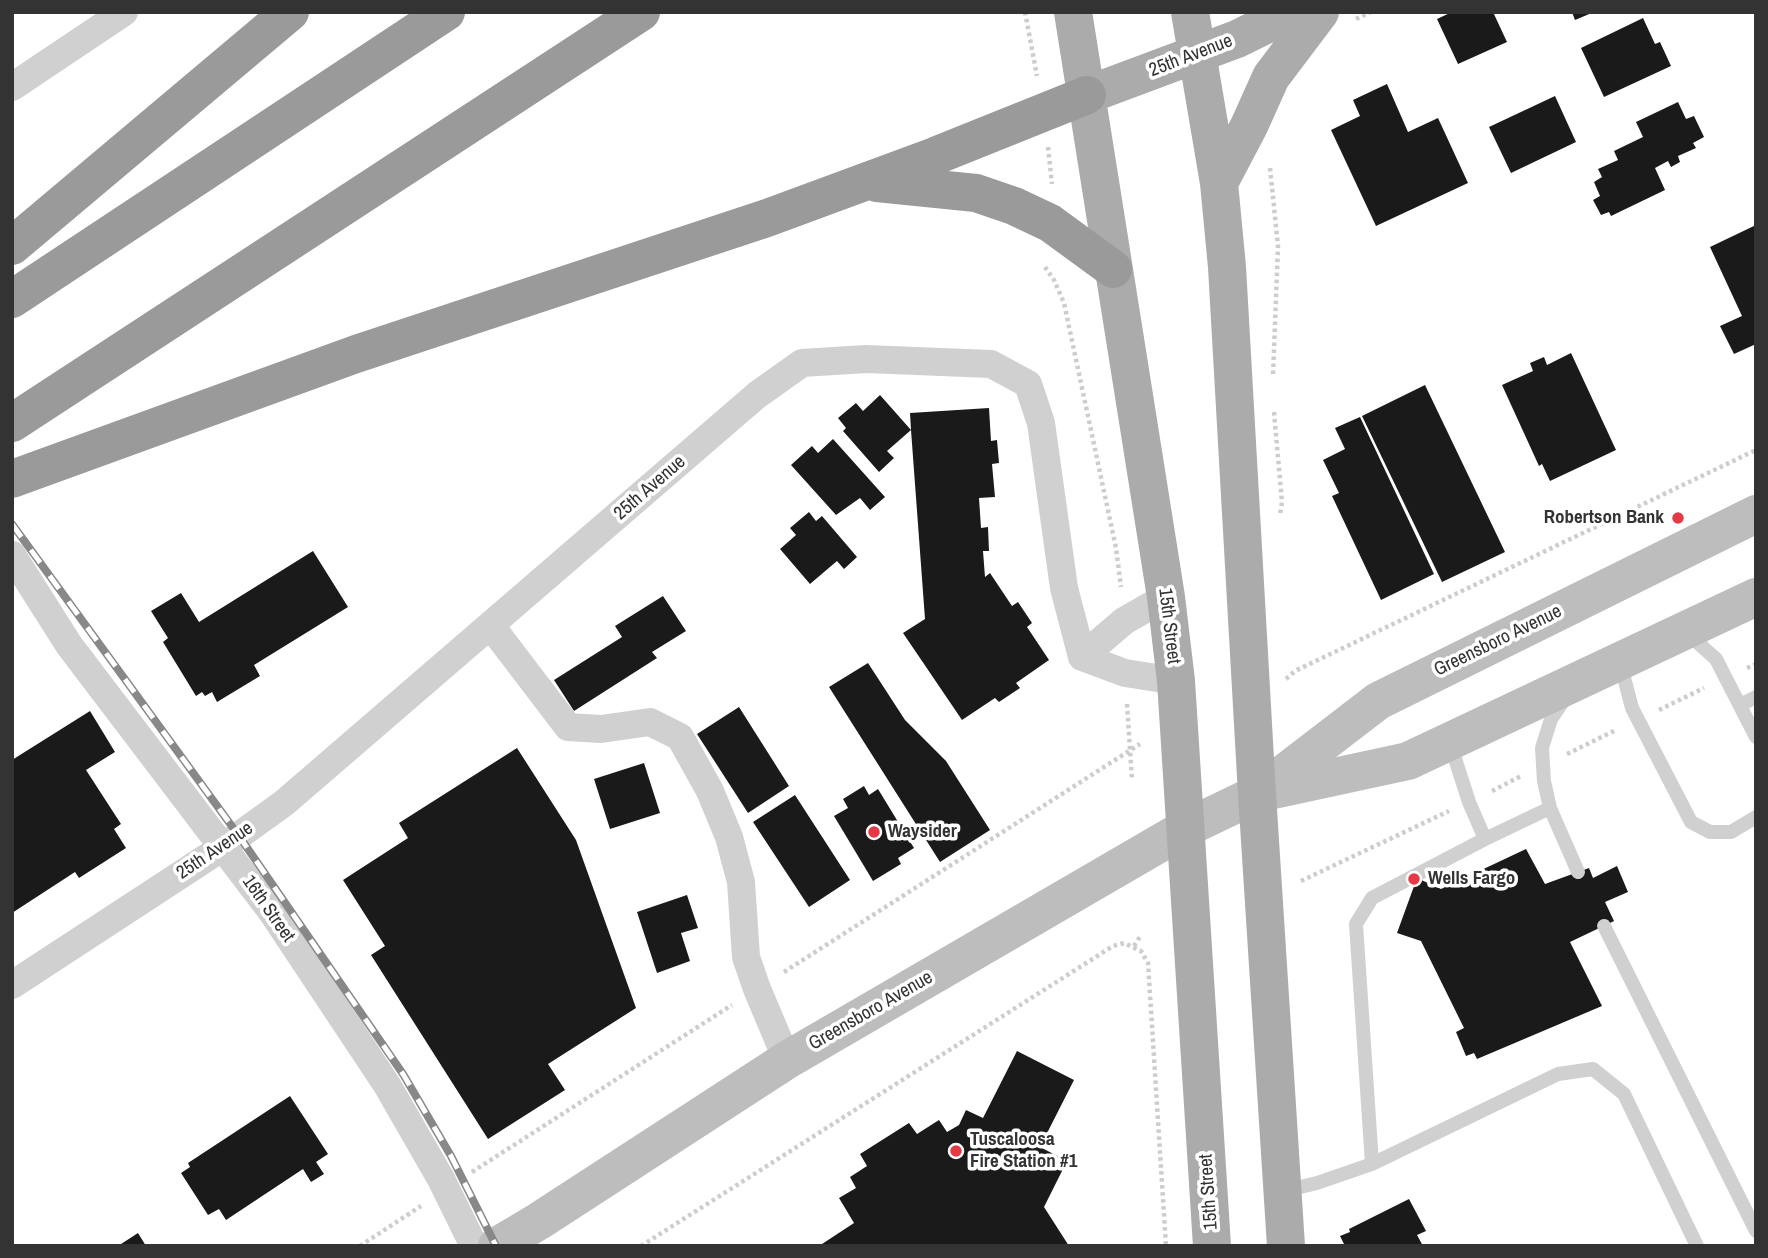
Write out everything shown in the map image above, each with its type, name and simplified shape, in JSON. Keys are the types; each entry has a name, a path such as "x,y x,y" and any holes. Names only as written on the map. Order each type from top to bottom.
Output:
{"highway":[{"path":"12,246 290,12"},
{"path":"12,299 446,12"},
{"path":"12,423 641,12"},
{"path":"12,479 356,354 767,218 1087,95"},
{"path":"864,181 976,193 1014,206 1055,226 1113,269"}],"main road":[{"name":"15th Street","path":"1073,12 1166,597 1186,828 1212,1246"},
{"path":"1190,12 1219,183 1228,281 1286,1246"},
{"name":"25th Avenue","path":"1087,95 1237,39 1292,12"},
{"path":"1219,183 1249,126 1270,77 1336,17"},
{"name":"Greensboro Avenue","path":"496,1246 543,1233 787,1060 1186,828 1257,794 1378,701 1756,514"},
{"name":"Greensboro Avenue","path":"1257,794 1408,761 1756,597"}],"street":[{"path":"12,87 124,12"},
{"name":"25th Avenue","path":"12,985 223,848 284,803 757,395 802,363 866,359 991,364 1028,384 1041,424 1064,588 1082,657"},
{"name":"16th Street","path":"12,555 69,645 272,912 387,1085 474,1246"},
{"path":"1166,597 1124,621 1082,657 1125,673 1175,681"},
{"path":"491,626 568,727 601,729 650,722 680,737 710,791 729,836 741,881 746,957 787,1060"}],"lane":[{"path":"1685,630 1716,659 1756,737"},
{"path":"1620,661 1637,720 1691,822 1710,832 1731,832 1756,817"},
{"path":"1577,681 1551,719 1542,748 1544,780 1550,808 1578,872"},
{"path":"1740,705 1756,697"},
{"path":"1449,741 1469,802 1485,839"},
{"path":"1372,1164 1356,924 1372,898 1550,808"},
{"path":"1604,926 1756,1231"},
{"path":"1282,1191 1317,1183 1372,1164 1558,1074 1593,1069 1624,1094 1697,1246"}],"path":[{"path":"1026,12 1044,111 1055,226 1043,264 1064,303 1116,548 1124,621"},
{"path":"1336,17 1371,12"},
{"path":"1271,160 1278,246 1272,377"},
{"path":"1272,403 1276,417 1282,502 1278,527"},
{"path":"1285,666 1286,680 1295,671 1756,450"},
{"path":"1125,673 1132,780"},
{"path":"360,1246 1140,744"},
{"path":"1134,946 1141,935"},
{"path":"641,1246 1113,946 1124,943 1141,950 1147,963 1166,1246"}],"building":[{"path":"1452,12 1493,12 1507,42 1458,64 1437,19"},
{"path":"1572,12 1594,12 1575,20"},
{"path":"1643,18 1655,44 1660,42 1671,66 1604,97 1581,48"},
{"path":"1387,84 1408,132 1438,118 1468,183 1376,226 1331,130 1360,116 1353,100"},
{"path":"1555,96 1576,142 1511,173 1489,127"},
{"path":"1678,102 1686,119 1694,116 1704,137 1693,143 1696,148 1678,156 1680,162 1671,167 1668,161 1655,168 1665,190 1611,216 1609,212 1601,215 1593,200 1600,196 1594,182 1602,177 1598,169 1618,160 1614,151 1643,137 1636,122"},
{"path":"1756,225 1756,344 1734,354 1720,326 1742,316 1710,247"},
{"path":"1571,353 1616,450 1550,481 1542,464 1539,466 1502,385 1533,371 1530,363 1544,357 1547,365"},
{"path":"1425,385 1505,552 1442,582 1362,416"},
{"path":"880,395 911,430 887,451 894,458 879,472 843,431 846,428 838,418 856,403 863,411"},
{"path":"989,408 991,441 997,440 999,463 992,464 995,497 979,498 981,528 988,527 989,551 983,551 985,577 990,573 1012,606 1018,602 1032,623 1027,627 1049,660 1016,683 1020,688 999,702 995,698 962,720 903,633 925,619 910,413"},
{"path":"1360,417 1434,574 1381,600 1332,496 1339,493 1323,460 1345,449 1335,428"},
{"path":"833,439 885,497 870,510 860,498 836,515 791,465 812,446 818,453"},
{"path":"809,512 816,521 822,516 857,557 844,569 837,561 810,584 780,549 796,535 790,528"},
{"path":"313,551 348,607 254,665 260,676 217,702 212,692 205,696 202,692 196,696 163,642 168,638 151,611 181,593 199,622"},
{"path":"663,596 686,631 652,652 657,658 574,711 554,680 622,637 615,626"},
{"path":"868,663 905,720 946,761 990,830 940,862 829,687"},
{"path":"739,707 789,786 748,813 697,734"},
{"path":"90,711 115,752 86,770 121,824 114,829 126,848 79,878 75,872 12,913 12,760"},
{"path":"517,748 576,840 636,1008 548,1064 565,1090 488,1139 371,955 385,946 343,880 408,838 399,823"},
{"path":"644,763 660,813 610,829 594,779"},
{"name":"Waysider","path":"864,786 869,795 878,789 914,848 898,858 901,864 873,881 834,816 848,808 843,799"},
{"path":"795,795 850,880 809,907 753,822"},
{"path":"1526,849 1545,884 1589,868 1593,878 1617,866 1628,892 1605,902 1614,921 1570,942 1602,1006 1477,1059 1474,1053 1466,1056 1456,1032 1464,1028 1421,941 1397,933 1417,878 1441,889"},
{"path":"687,895 698,928 681,933 690,961 657,973 637,912"},
{"name":"Tuscaloosa Fire Station #1","path":"1017,1051 1074,1080 1040,1147 1067,1161 1044,1207 1069,1246 819,1246 854,1223 839,1198 856,1188 850,1177 867,1166 860,1154 909,1123 917,1134 939,1120 947,1132 959,1125 966,1110 983,1118"},
{"path":"290,1096 328,1154 316,1162 324,1174 311,1182 303,1169 226,1220 219,1209 208,1215 181,1173 190,1167 188,1163"},
{"path":"1409,1199 1426,1231 1417,1235 1423,1246 1345,1246 1340,1236 1350,1232 1349,1229"},
{"path":"138,1233 146,1246 118,1246"}],"railway":[{"path":"12,524 239,836 403,1074 451,1156 496,1246"}],"place":[{"name":"Robertson Bank","path":"1678,518"},
{"name":"Waysider","path":"874,832"},
{"name":"Wells Fargo","path":"1414,879"},
{"name":"Tuscaloosa Fire Station #1","path":"956,1151"}]}
